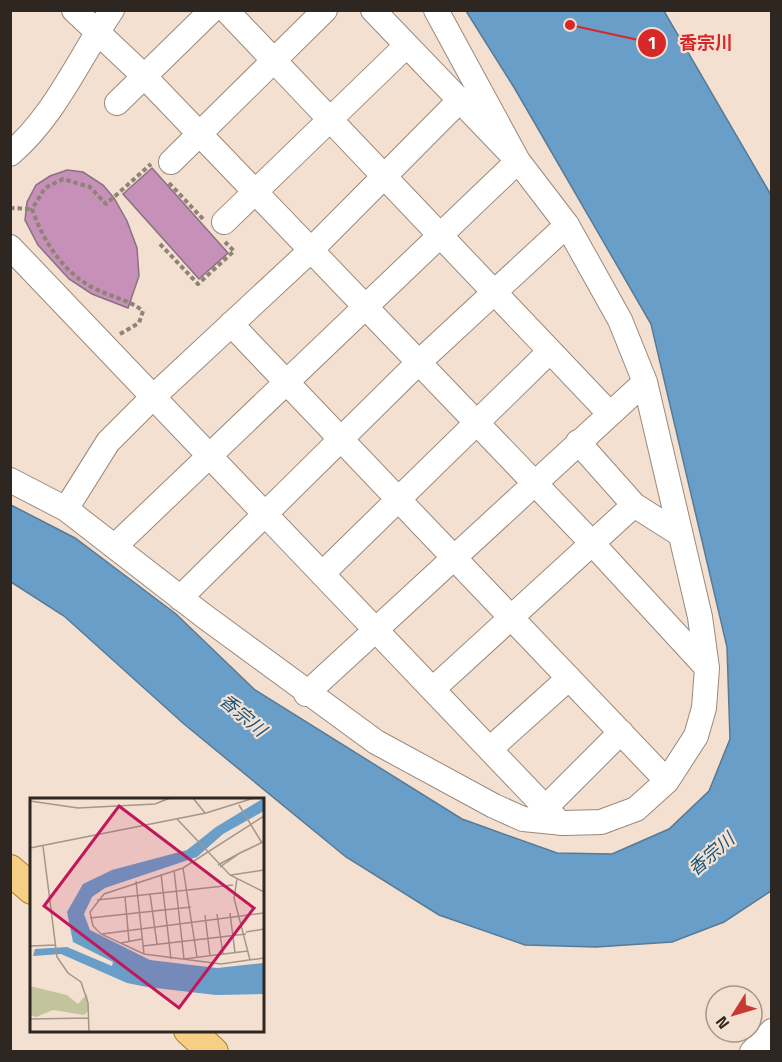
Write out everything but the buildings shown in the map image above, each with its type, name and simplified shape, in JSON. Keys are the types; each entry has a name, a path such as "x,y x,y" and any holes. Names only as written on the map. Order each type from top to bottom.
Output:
{"main road":[{"path":"10,870 30,887"},
{"path":"191,1032 213,1052"}],"street":[{"path":"74,10 144,76 310,252 592,543 706,668"},
{"path":"10,154 26,141 46,115 112,10"},
{"path":"117,103 213,10"},
{"path":"226,10 609,413"},
{"path":"165,171 199,134 325,10"},
{"path":"10,480 66,509 306,693 376,742 494,806 523,819 553,815 601,822 636,808 667,781 696,736 704,708 706,668 700,617 645,382 620,320 567,225 518,161 373,10"},
{"path":"436,10 518,161"},
{"path":"218,228 406,46"},
{"path":"66,509 108,442 152,398 310,252 460,100"},
{"path":"115,546 518,161"},
{"path":"180,598 418,363 567,225"},
{"path":"10,247 553,815"},
{"path":"231,324 667,781"},
{"path":"322,574 549,352"},
{"path":"306,693 645,382"},
{"path":"578,442 634,505 680,534"},
{"path":"432,689 634,505"},
{"path":"490,749 569,678"},
{"path":"553,815 621,732"},
{"path":"752,1052 771,1031"}],"path":[{"path":"32,209 45,188 63,179 90,187 106,204 151,164 165,171 218,228 234,251 198,284 160,244"},
{"path":"10,208 32,209"},
{"path":"32,209 46,242 68,269 98,290 131,302 143,311 139,323 102,345"}],"water":[{"path":"466,11 664,11 771,195 771,891 724,922 672,942 596,947 525,945 439,915 346,857 184,724 64,616 11,582 11,505 75,538 176,614 255,690 462,819 557,853 612,854 669,829 709,791 730,739 727,647 651,324 515,89"}],"place":[{"name":"香宗川","path":"570,25"}]}
